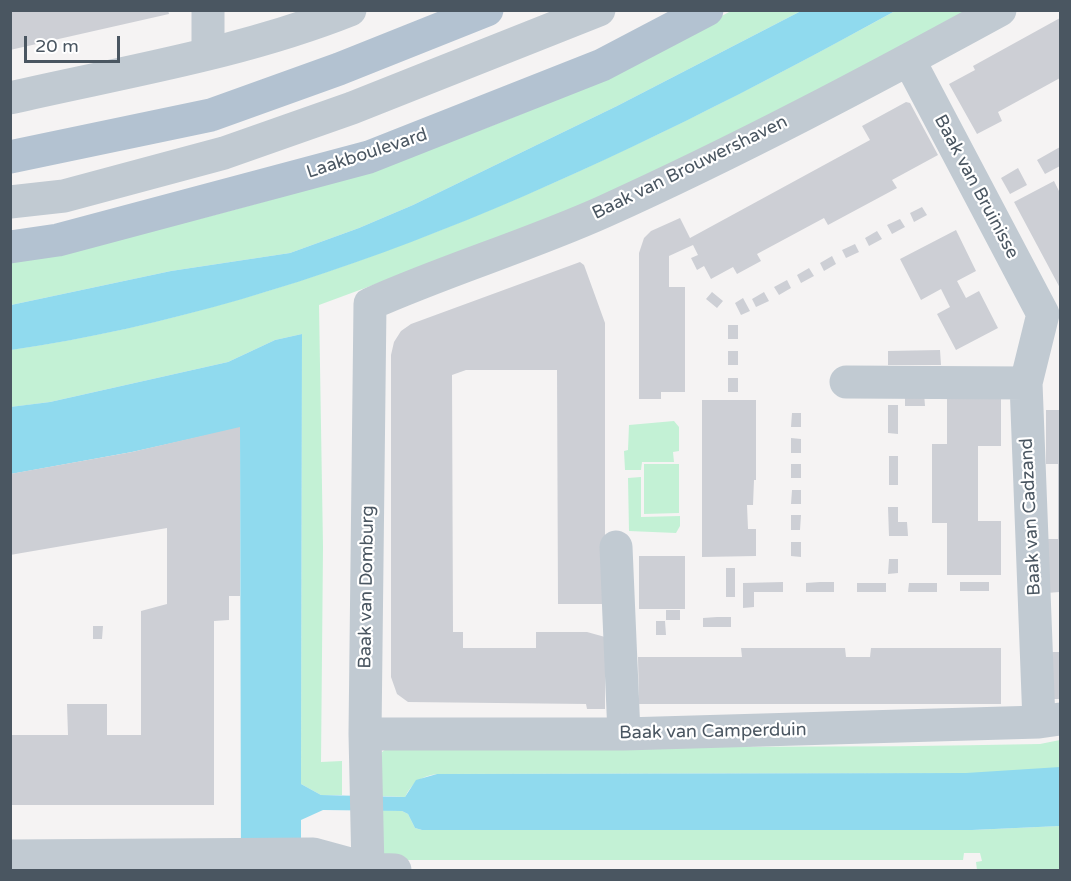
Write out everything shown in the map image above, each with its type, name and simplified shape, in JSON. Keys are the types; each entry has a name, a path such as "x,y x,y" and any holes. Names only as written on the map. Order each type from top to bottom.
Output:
{"main road":[{"path":"10,157 211,115 339,69 487,10"},
{"name":"Laakboulevard","path":"10,247 58,240 369,157 602,65 707,10"}],"street":[{"path":"207,10 208,53"},
{"path":"10,98 208,53 317,24 350,10"},
{"path":"10,202 64,196 224,153 352,108 599,10"},
{"name":"Baak van Brouwershaven","path":"370,304 415,284 602,213 909,60 1000,10"},
{"name":"Baak van Bruinisse","path":"909,60 1052,314"},
{"name":"Baak van Domburg","path":"370,304 365,823 377,870"},
{"name":"Baak van Cadzand","path":"1050,721 1026,383 1052,314"},
{"path":"846,382 1026,383"},
{"path":"616,547 624,734"},
{"name":"Baak van Camperduin","path":"365,734 624,734 1050,721"},
{"path":"10,856 105,863 228,860 313,854 377,870"}],"green space":[{"path":"731,11 801,11 617,106 413,205 359,228 290,253 171,271 11,305 11,260 163,228 238,209 386,164 531,110 603,79"},
{"path":"895,11 973,11 598,202 319,305 323,547 321,762 342,761 342,795 321,795 301,784 302,334 275,340 228,362 50,402 11,407 10,350 126,329 241,299 355,262 467,220 578,172 686,121"},
{"path":"674,421 679,427 679,451 673,452 674,462 642,462 641,470 625,470 624,451 628,450 629,425"},
{"path":"644,464 679,464 679,513 644,514"},
{"path":"641,477 641,517 680,516 680,526 676,533 629,531 628,478"},
{"path":"1060,740 1060,769 1015,773 437,774 426,776 418,781 405,797 382,796 382,752 389,747 796,747 1040,744"},
{"path":"381,810 402,811 408,814 415,828 422,830 972,830 1060,826 1060,870 977,870 976,862 982,861 980,853 964,853 963,860 391,860 382,853"}],"water":[{"path":"801,11 895,11 686,121 578,172 467,220 355,263 242,299 127,329 11,350 11,305 171,271 290,253 359,228 413,205 617,106"},
{"path":"302,334 301,784 321,795 405,797 416,780 437,774 966,773 1060,767 1060,826 972,830 422,830 415,828 408,814 402,811 323,810 301,820 301,870 241,870 240,428 132,452 11,474 10,407 50,402 228,362 275,340"}],"building":[{"path":"10,10 168,10 169,14 10,50"},
{"path":"1060,18 1060,78 998,112 1002,121 977,134 949,84 975,70 973,66"},
{"path":"906,102 910,103 938,155 892,180 897,188 828,225 824,218 757,254 761,261 737,274 733,267 711,279 704,266 697,270 691,258 698,255 693,245 669,256 669,287 685,287 685,392 661,392 661,399 639,399 639,253 644,238 651,231 680,218 690,238 870,140 862,126"},
{"path":"1060,147 1060,166 1045,174 1037,160"},
{"path":"1018,168 1027,185 1010,194 1001,178"},
{"path":"1054,181 1060,193 1060,288 1014,202"},
{"path":"922,207 927,215 914,222 910,213"},
{"path":"900,219 905,227 892,234 887,225"},
{"path":"956,230 976,271 957,281 966,298 979,291 998,328 956,350 937,314 950,307 941,289 921,300 900,259"},
{"path":"877,231 882,239 869,246 865,238"},
{"path":"855,244 859,252 846,258 842,250"},
{"path":"832,256 836,264 824,271 820,263"},
{"path":"580,262 584,265 605,323 605,604 558,604 557,370 466,370 452,375 453,632 463,632 463,648 536,648 536,632 587,632 605,637 605,709 587,709 586,704 408,702 397,694 391,677 391,355 394,342 401,331 411,324"},
{"path":"809,268 814,276 801,283 797,275"},
{"path":"787,280 791,288 779,295 774,287"},
{"path":"712,292 723,301 717,308 706,299"},
{"path":"764,292 769,301 756,307 752,299"},
{"path":"743,298 750,311 741,315 735,303"},
{"path":"728,325 738,325 738,339 728,339"},
{"path":"940,350 941,365 888,365 888,351"},
{"path":"728,351 738,351 738,365 728,365"},
{"path":"728,378 738,378 738,392 728,392"},
{"path":"1001,392 1001,446 978,446 978,521 1001,521 1001,575 947,575 947,523 932,523 932,444 947,444 947,393"},
{"path":"905,393 924,393 925,406 905,406"},
{"path":"702,400 756,400 756,480 754,480 753,505 747,505 748,529 756,529 756,556 702,557"},
{"path":"888,405 898,405 898,434 888,433"},
{"path":"1046,410 1060,410 1060,592 1046,593 1046,539 1058,539 1058,464 1046,464"},
{"path":"792,413 801,413 801,427 791,427"},
{"path":"240,427 240,596 229,596 229,620 214,621 214,805 10,805 10,735 68,735 67,704 107,704 107,735 141,735 141,611 167,604 167,528 10,555 10,474 132,452"},
{"path":"791,438 801,439 801,453 791,453"},
{"path":"889,456 898,456 898,485 889,485"},
{"path":"791,464 801,464 801,478 791,478"},
{"path":"792,490 801,490 801,504 791,504"},
{"path":"888,507 898,507 898,522 907,522 908,536 889,536"},
{"path":"791,515 801,515 800,530 791,530"},
{"path":"791,542 801,542 801,557 791,556"},
{"path":"639,556 685,556 685,609 639,609"},
{"path":"889,559 898,559 898,573 888,574"},
{"path":"726,568 735,568 735,597 726,597"},
{"path":"783,582 783,592 754,592 754,607 743,608 743,583"},
{"path":"834,582 834,592 806,592 806,583"},
{"path":"960,582 989,582 989,591 960,591"},
{"path":"857,583 886,583 886,592 857,592"},
{"path":"909,583 937,583 937,592 908,592"},
{"path":"666,610 680,610 680,620 666,620"},
{"path":"731,617 731,627 703,627 703,618"},
{"path":"656,621 665,621 666,635 656,635"},
{"path":"93,626 103,626 102,639 93,639"},
{"path":"741,648 845,648 846,657 870,657 871,648 1001,648 1001,704 639,704 638,657 742,657"},
{"path":"1046,652 1060,652 1060,699 1046,699"}]}
